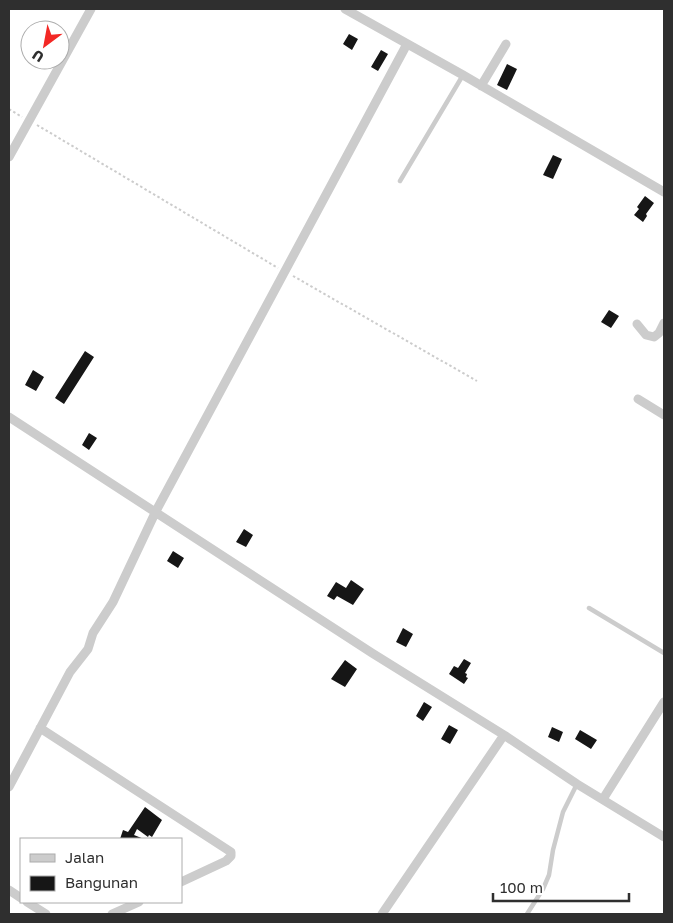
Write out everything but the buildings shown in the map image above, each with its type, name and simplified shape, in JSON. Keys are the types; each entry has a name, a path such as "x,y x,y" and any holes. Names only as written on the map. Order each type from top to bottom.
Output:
{"street":[{"path":"9,157 91,9"},
{"path":"351,10 664,192"},
{"path":"9,786 70,672 88,648 95,628 113,602 156,511 407,44"},
{"path":"481,86 506,44"},
{"path":"637,324 646,335 654,337 659,333 664,323"},
{"path":"638,399 664,415"},
{"path":"9,417 372,652 504,735 577,784 664,837"},
{"path":"603,799 664,702"},
{"path":"40,728 231,852 231,856 226,861 182,882"},
{"path":"382,914 504,735"},
{"path":"9,890 20,897"},
{"path":"29,903 46,914"},
{"path":"112,914 137,903"}],"lane":[{"path":"400,181 463,75"},
{"path":"589,608 664,653"},
{"path":"527,914 549,875 553,850 563,812 577,784"}],"path":[{"path":"9,109 285,272 476,381"}]}
